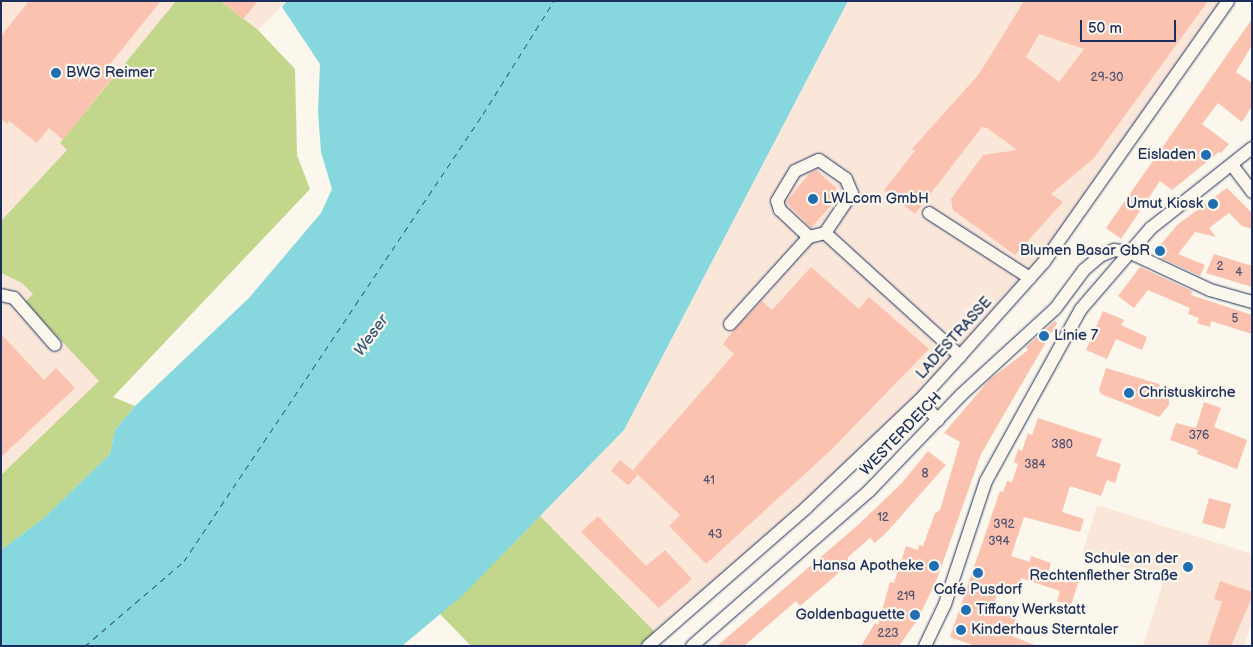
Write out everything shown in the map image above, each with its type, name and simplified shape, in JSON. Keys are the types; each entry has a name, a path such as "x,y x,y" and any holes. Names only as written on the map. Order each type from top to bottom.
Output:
{"street":[{"name":"LADESTRASSE","path":"648,646 806,508 920,400 960,356 1030,278 1098,189 1228,1"},
{"path":"927,645 945,604 986,481 1002,448 1081,309 1129,252 1179,203 1232,165 1252,148"},
{"path":"730,324 809,237 825,233 852,193 846,179 819,160 795,170 779,193 777,201 780,210 809,237"},
{"path":"1232,165 1252,192"},
{"path":"929,214 1030,278"},
{"path":"825,233 960,356"},
{"name":"WESTERDEICH","path":"692,646 850,509 938,420 1055,309 1084,270 1100,256 1114,250 1129,252"},
{"path":"1129,252 1210,290 1252,302"},
{"path":"1,295 14,298 55,345"},
{"path":"920,400 938,420"}],"shaded area":[{"name":"BWG Reimer","path":"1,1 176,1 60,143 67,150 1,221"},
{"path":"221,1 287,1 258,30"},
{"path":"848,1 1229,1 1047,265 920,404 808,515 663,640 540,516 624,430"},
{"path":"1,273 22,283 33,294 25,302 100,381 1,475"},
{"name":"Schule an der Rechtenflether Straße","path":"1097,505 1252,554 1252,622 1244,646 1143,646 1164,580 1082,554"}],"green space":[{"path":"176,1 221,1 258,30 295,69 297,155 310,189 113,397 135,406 115,430 110,454 44,518 1,550 1,475 99,381 25,302 33,294 22,283 1,273 1,221 67,150 60,143"},
{"path":"540,516 655,632 639,646 471,646 440,614"}],"water":[{"name":"Weser","path":"287,1 848,1 624,430 463,595 402,646 1,646 1,550 44,518 110,454 115,430 135,406 249,298 321,213 332,189 321,152 318,112 320,64 282,7"}],"building":[{"name":"BWG Reimer","path":"29,1 161,1 106,69 114,76 63,140 49,128 37,143 9,121 7,124 1,119 1,36"},
{"path":"222,1 258,1 243,19"},
{"path":"1024,1 1208,1 1094,158 1051,194 1063,202 1015,255 953,210 951,199 983,155 1017,150 987,128 982,127 915,214 884,190 915,151 912,149 979,74","holes":["1039,34 1084,49 1059,82 1026,57"]},
{"path":"1252,19 1252,45 1236,72 1252,83 1252,106 1242,122 1218,103 1202,124 1229,144 1221,153 1219,152 1172,190 1160,181 1121,239 1106,228"},
{"path":"816,170 842,193 811,228 786,202 809,174"},
{"path":"1227,188 1252,213 1252,229 1242,226 1229,213 1209,228 1216,237 1195,232 1178,254 1205,265 1200,276 1153,254 1177,225"},
{"path":"1214,254 1252,266 1252,287 1206,273"},
{"path":"811,267 859,309 869,297 929,349 830,451 706,564 669,526 680,515 633,470 734,354 723,344 733,331 762,301 772,310"},
{"path":"1140,267 1192,291 1191,295 1252,315 1252,334 1211,321 1210,327 1197,323 1199,318 1188,314 1190,308 1148,290 1134,308 1118,296"},
{"path":"1103,311 1124,320 1121,325 1147,337 1142,350 1116,339 1107,359 1086,350"},
{"path":"1055,321 1057,323 981,454 937,579 918,619 899,646 861,646 875,623 878,625 890,582 894,583 906,546 918,550 919,545 923,546 935,513 940,510 960,442 944,433 990,379 1028,350 1026,347"},
{"path":"1,334 44,380 56,368 75,388 1,457"},
{"name":"Christuskirche","path":"1106,368 1159,384 1164,396 1169,390 1169,405 1159,417 1101,394 1099,390"},
{"path":"1204,402 1221,408 1214,427 1247,440 1237,469 1197,454 1198,450 1170,440 1176,423 1196,428"},
{"path":"1038,418 1102,439 1096,456 1121,464 1115,483 1107,480 1101,496 1070,486 1062,512 1084,519 1080,532 1024,517 1011,556 1030,562 1031,556 1051,563 1047,577 1067,583 1069,576 1079,580 1071,605 1057,601 1060,591 1021,578 1016,594 999,588 992,610 1016,618 1010,635 1037,646 975,646 950,637 1000,491 1003,492 1007,481 1012,482 1018,464 1014,462 1018,449 1022,451 1028,433 1032,435"},
{"path":"928,451 946,465 886,533 875,543 870,538 848,557 848,565 800,606 796,601 744,646 717,646 858,525 902,483"},
{"path":"620,460 638,475 629,486 611,471"},
{"path":"1209,498 1231,504 1224,529 1202,523"},
{"path":"598,516 646,566 665,550 692,579 659,608 581,532"},
{"path":"1220,581 1252,592 1252,597 1231,646 1207,646 1222,602 1214,599"}],"ferry route":[{"path":"85,646 184,561 483,114 554,1"}],"place":[{"name":"BWG Reimer","path":"56,73"},
{"name":"Eisladen","path":"1206,155"},
{"name":"LWLcom GmbH","path":"813,199"},
{"name":"Umut Kiosk","path":"1213,204"},
{"name":"Blumen Basar GbR","path":"1160,251"},
{"name":"Linie 7","path":"1044,336"},
{"name":"Christuskirche","path":"1129,393"},
{"name":"Hansa Apotheke","path":"934,566"},
{"name":"Schule an der Rechtenflether Straße","path":"1188,567"},
{"name":"Café Pusdorf","path":"978,573"},
{"name":"Tiffany Werkstatt","path":"966,610"},
{"name":"Goldenbaguette","path":"915,615"},
{"name":"Kinderhaus Sterntaler","path":"961,630"}]}
